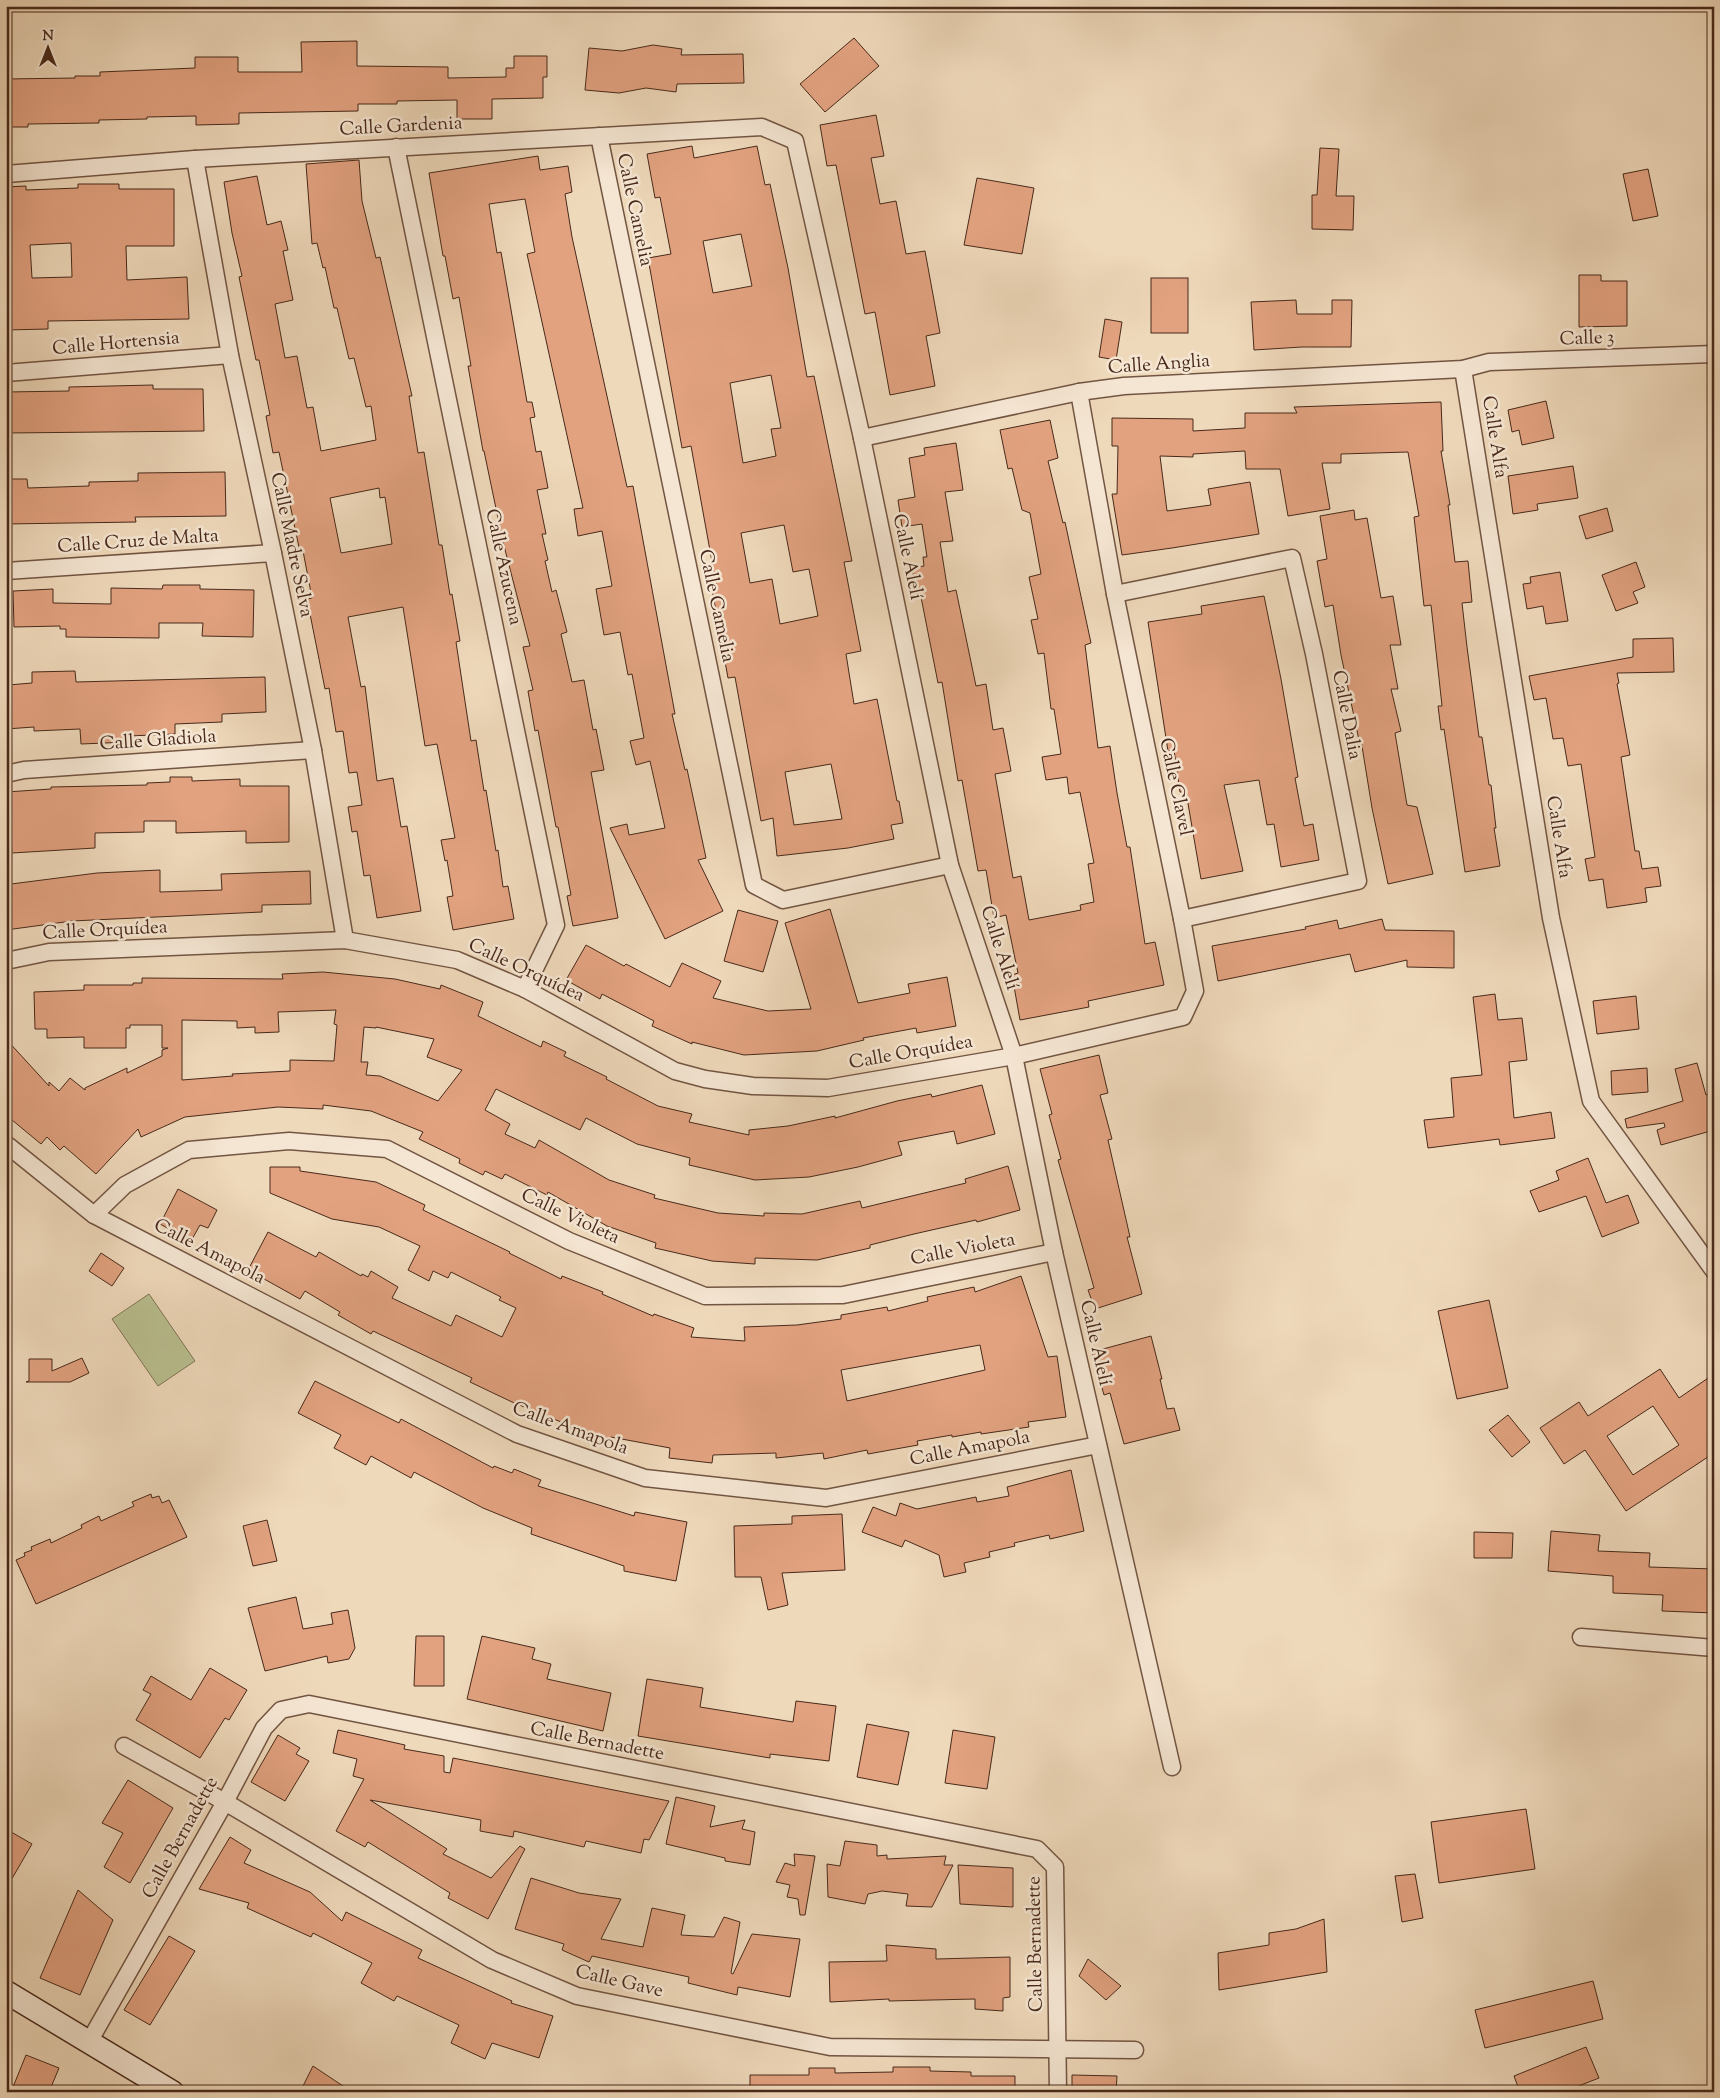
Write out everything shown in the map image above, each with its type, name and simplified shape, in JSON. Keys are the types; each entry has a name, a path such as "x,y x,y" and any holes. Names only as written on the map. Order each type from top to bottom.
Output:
{"street":[{"name":"Calle Gardenia","path":"6,174 195,159 762,127 795,141"},
{"name":"Calle Camelia","path":"598,136 754,885 783,900 950,865"},
{"name":"Calle Alelí","path":"795,141 862,438 950,865 1014,1056 1054,1252 1172,1767"},
{"name":"Calle Azucena","path":"396,147 556,925 525,989"},
{"name":"Calle Madre Selva","path":"195,159 230,355 313,750 345,940"},
{"name":"Calle 3","path":"1463,369 1489,362 1714,354"},
{"name":"Calle Hortensia","path":"6,373 230,355"},
{"name":"Calle Anglia","path":"862,438 1079,392 1170,383 1463,369"},
{"name":"Calle Alfa","path":"1463,369 1551,918 1590,1101 1714,1271"},
{"name":"Calle Clavel","path":"1014,1056 1183,1017 1195,991 1115,594 1079,392"},
{"name":"Calle Cruz de Malta","path":"6,571 273,553"},
{"name":"Calle Dalia","path":"1115,594 1292,558 1314,654 1358,881 1182,919"},
{"name":"Calle Gladiola","path":"6,774 24,770 313,750"},
{"name":"Calle Orquídea","path":"6,961 49,952 345,940 457,960 525,989 675,1071 706,1079 753,1086 828,1088 1014,1056"},
{"name":"Calle Violeta","path":"94,1215 125,1185 189,1150 289,1141 387,1149 569,1241 706,1296 843,1295 1054,1252"},
{"name":"Calle Amapola","path":"6,1144 94,1215 517,1434 645,1478 826,1498 1098,1444"},
{"path":"1582,1637 1714,1648"},
{"name":"Calle Bernadette","path":"89,2042 225,1802 264,1728 281,1710 309,1704 1037,1849 1055,1867 1058,2092"},
{"name":"Calle Gave","path":"124,1746 225,1802 492,1960 577,1996 830,2047 1135,2050"},
{"path":"6,1992 172,2092"}],"green space":[{"path":"149,1294 195,1361 158,1386 112,1319"}],"building":[{"path":"854,38 879,66 825,112 800,84"},
{"path":"357,41 357,66 448,67 448,78 506,77 506,68 514,68 514,56 547,56 547,77 543,77 543,98 492,99 492,119 457,119 457,100 397,101 397,104 358,104 358,111 239,113 239,124 196,125 196,116 147,117 147,119 99,120 99,123 28,124 28,127 6,127 6,79 75,78 75,76 100,76 100,72 195,68 195,57 238,57 238,72 302,72 301,42"},
{"path":"653,45 682,49 681,55 743,54 744,83 677,84 676,92 646,88 619,93 585,90 589,48 622,51"},
{"path":"876,115 884,156 871,158 880,204 896,201 906,254 925,251 940,333 926,336 935,386 890,395 875,312 865,314 836,165 827,166 820,125"},
{"path":"692,146 694,158 757,146 765,185 770,184 788,268 807,377 814,376 852,561 844,562 861,651 846,654 854,704 877,699 903,823 891,825 894,839 848,848 777,856 773,818 761,821 735,677 728,678 712,589 717,589 691,446 682,448 648,258 671,254 660,197 655,198 647,154","holes":["741,234 752,286 713,293 703,241","771,375 781,428 771,429 776,456 743,463 730,383","784,525 793,572 809,569 818,616 780,624 772,579 750,583 741,533","831,764 842,819 794,825 785,772"]},
{"path":"1320,148 1339,149 1336,196 1354,196 1353,230 1312,229 1312,195 1317,195"},
{"path":"538,156 540,170 568,166 572,192 565,194 572,237 627,487 633,486 675,714 672,714 685,770 687,769 706,858 698,860 723,911 665,939 610,828 627,824 629,835 665,828 650,761 636,765 630,741 644,738 632,674 628,675 620,632 604,635 596,589 612,586 602,531 578,536 574,509 583,508 527,254 535,252 525,199 489,204 497,253 501,252 527,402 532,402 535,417 530,418 536,452 541,451 548,488 537,490 546,534 542,534 548,560 545,561 552,592 556,590 567,632 561,634 572,682 584,680 593,730 596,729 604,770 591,772 618,918 573,926 567,896 571,895 558,827 556,827 538,730 535,731 528,691 533,690 523,647 530,646 503,542 483,451 468,366 471,366 459,297 453,299 445,256 443,256 429,173"},
{"path":"359,160 362,201 376,258 380,257 412,396 409,396 418,453 424,452 439,545 442,545 450,595 452,594 460,641 456,642 471,741 476,740 496,851 498,850 503,887 508,886 514,919 453,930 447,897 453,896 447,860 445,861 441,840 455,838 437,744 425,746 403,607 348,617 361,687 365,686 377,781 393,778 401,827 407,826 421,911 377,918 370,875 364,876 357,831 352,832 348,807 362,805 357,772 349,773 343,731 336,732 329,688 325,689 307,599 312,598 303,551 300,552 279,452 273,453 266,416 270,415 259,360 256,360 239,277 242,276 232,233 224,182 257,176 267,225 281,221 288,250 283,251 293,300 275,304 285,358 297,356 307,408 313,407 321,451 376,440 371,406 366,407 354,358 349,359 337,308 334,308 325,267 323,268 317,243 312,244 306,164","holes":["379,488 380,498 385,497 392,544 341,553 330,498"]},
{"path":"1648,169 1658,216 1633,221 1623,174"},
{"path":"977,178 1034,188 1022,254 964,245"},
{"path":"78,184 119,184 119,189 174,189 174,246 126,246 127,280 187,277 189,319 48,321 48,329 6,330 6,187 26,186 26,190 78,188","holes":["71,243 72,277 32,278 30,245"]},
{"path":"1579,275 1601,275 1601,281 1627,281 1627,326 1579,327"},
{"path":"1151,278 1188,278 1188,333 1151,333"},
{"path":"1296,300 1297,314 1332,314 1332,300 1352,300 1351,347 1302,347 1254,350 1251,302"},
{"path":"1105,319 1122,322 1116,360 1099,357"},
{"path":"153,385 153,389 203,389 204,431 6,433 6,392 69,391 69,387"},
{"path":"1546,401 1554,438 1522,445 1519,430 1512,432 1508,410"},
{"path":"1441,402 1443,451 1441,451 1450,505 1448,505 1455,562 1468,561 1472,602 1462,603 1479,737 1482,737 1489,785 1491,785 1496,828 1494,828 1500,866 1465,872 1444,729 1441,730 1438,706 1442,706 1431,605 1424,606 1414,517 1419,516 1408,452 1341,454 1341,463 1322,463 1330,509 1288,516 1280,469 1246,469 1245,451 1193,454 1193,457 1160,456 1167,511 1211,505 1208,489 1250,482 1259,534 1172,548 1122,555 1112,494 1117,494 1118,446 1112,446 1112,418 1193,419 1193,431 1245,428 1245,413 1297,413 1294,407"},
{"path":"1050,420 1058,458 1048,461 1063,523 1065,522 1091,643 1085,645 1098,748 1110,746 1127,847 1130,847 1145,944 1155,942 1164,985 1088,1001 1089,1007 1020,1020 1012,975 1018,973 1006,915 994,918 986,870 978,871 962,780 958,781 942,682 938,683 919,587 915,587 912,568 924,566 923,557 927,557 922,524 902,527 898,500 915,497 909,458 925,455 924,448 956,443 963,490 945,492 953,541 940,542 948,592 956,590 976,686 986,684 993,730 1003,728 1011,771 995,774 1013,878 1021,876 1029,920 1081,910 1080,905 1094,902 1088,864 1094,863 1080,792 1069,794 1067,777 1046,780 1042,757 1061,754 1054,709 1051,709 1044,653 1038,654 1031,620 1038,619 1029,577 1041,574 1030,513 1022,510 1012,468 1008,469 1000,430"},
{"path":"1573,466 1578,498 1537,504 1538,510 1513,514 1508,476"},
{"path":"225,472 226,516 135,517 136,522 6,524 6,479 27,479 28,488 89,486 89,482 138,481 138,473"},
{"path":"1607,508 1613,531 1586,539 1579,516"},
{"path":"1354,510 1355,520 1367,518 1381,598 1393,596 1401,645 1390,645 1398,689 1391,689 1401,731 1395,733 1407,805 1417,807 1433,874 1388,884 1372,808 1361,740 1359,740 1341,655 1333,605 1325,607 1317,561 1327,559 1320,516"},
{"path":"1636,562 1645,587 1633,592 1638,603 1616,611 1602,575"},
{"path":"1560,572 1568,621 1546,624 1543,606 1527,609 1523,584 1531,583 1530,577"},
{"path":"163,585 200,585 200,589 254,590 253,637 202,636 203,623 159,623 159,638 66,637 66,629 60,629 60,626 14,627 13,591 53,589 53,603 111,604 111,588 162,589"},
{"path":"1264,596 1281,679 1298,777 1295,778 1304,826 1313,824 1319,860 1281,867 1274,824 1267,825 1259,780 1224,785 1243,871 1201,879 1186,792 1180,792 1174,750 1168,751 1148,622 1202,614 1201,606"},
{"path":"1673,638 1674,672 1617,673 1619,683 1617,684 1630,755 1621,757 1635,851 1639,851 1642,869 1658,867 1661,886 1645,888 1647,902 1607,908 1603,879 1589,881 1585,859 1595,857 1581,764 1568,766 1563,738 1553,739 1546,698 1534,700 1529,676 1633,657 1633,639"},
{"path":"75,671 76,682 265,677 266,712 222,714 222,722 175,724 175,734 129,736 129,742 81,744 80,729 34,731 34,727 6,729 8,685 32,683 32,672"},
{"path":"170,777 192,777 192,781 240,779 240,786 289,786 289,842 246,843 246,831 176,833 176,821 144,821 144,832 95,833 95,848 12,853 10,829 6,830 6,792 51,789 51,787 147,785 147,783 170,782"},
{"path":"160,870 160,892 222,890 221,874 310,871 311,904 262,905 262,912 72,921 6,930 6,894 12,892 11,884 97,873"},
{"path":"830,909 858,1003 910,993 908,984 947,977 956,1026 917,1033 916,1028 863,1038 864,1040 817,1051 744,1055 692,1042 692,1044 652,1026 654,1021 602,994 600,999 566,980 586,945 624,966 626,964 670,987 682,963 721,981 713,998 768,1011 811,1009 785,923"},
{"path":"738,910 778,921 763,972 724,961"},
{"path":"1382,919 1385,930 1454,931 1454,968 1407,967 1407,960 1355,972 1350,954 1218,981 1212,946 1306,929 1305,927 1337,920 1339,929"},
{"path":"323,972 395,979 440,989 441,985 483,1002 478,1016 541,1047 543,1041 566,1052 564,1056 607,1077 606,1079 658,1106 692,1114 689,1122 749,1135 749,1130 788,1126 835,1116 835,1118 897,1101 931,1094 932,1097 982,1085 995,1134 957,1144 954,1131 898,1142 902,1155 858,1167 809,1177 755,1180 689,1165 690,1158 637,1144 586,1118 580,1130 496,1089 485,1110 510,1124 505,1134 535,1148 539,1140 609,1180 655,1195 654,1198 718,1213 764,1216 764,1213 802,1214 860,1201 862,1208 966,1183 965,1179 1008,1166 1020,1210 977,1222 976,1220 914,1234 870,1245 870,1248 817,1260 755,1258 755,1264 712,1261 655,1248 656,1243 607,1226 548,1192 547,1195 505,1174 502,1179 485,1171 483,1175 459,1163 460,1159 419,1139 423,1132 371,1111 323,1105 323,1109 278,1107 185,1117 141,1137 138,1129 96,1174 64,1146 60,1150 47,1137 41,1144 6,1115 6,1039 49,1086 49,1082 59,1091 70,1078 85,1090 85,1088 127,1068 127,1073 162,1056 162,1050 168,1048 162,1048 162,1025 130,1025 130,1028 126,1028 126,1048 84,1048 84,1037 47,1038 47,1029 35,1029 34,992 84,990 84,985 133,985 133,983 142,983 142,978 283,979 282,974","holes":["336,1010 334,1024 337,1025 334,1061 290,1060 290,1071 232,1074 233,1076 182,1080 182,1020 237,1021 237,1028 255,1027 255,1033 279,1032 278,1012","364,1027 376,1027 434,1039 427,1057 462,1070 438,1101 380,1076 366,1075 368,1062 361,1062"]},
{"path":"1495,994 1498,1020 1522,1018 1527,1060 1509,1062 1514,1118 1551,1112 1555,1138 1500,1145 1499,1139 1428,1148 1424,1120 1454,1117 1451,1078 1482,1075 1473,997"},
{"path":"1636,996 1639,1029 1597,1034 1593,1001"},
{"path":"1099,1055 1108,1093 1100,1095 1112,1139 1108,1140 1130,1237 1127,1237 1142,1294 1095,1309 1088,1290 1094,1288 1058,1160 1061,1159 1049,1115 1052,1114 1040,1069"},
{"path":"1697,1063 1706,1095 1714,1092 1714,1130 1661,1145 1657,1130 1665,1127 1664,1123 1627,1128 1625,1119 1683,1101 1675,1069"},
{"path":"1647,1068 1648,1092 1612,1095 1611,1071"},
{"path":"1588,1158 1606,1203 1628,1195 1639,1223 1602,1237 1586,1196 1539,1212 1530,1191 1559,1180 1556,1171"},
{"path":"270,1167 300,1167 300,1171 376,1182 425,1205 423,1210 561,1279 562,1276 603,1292 602,1294 653,1316 654,1314 694,1328 691,1337 745,1341 744,1327 797,1325 841,1319 841,1315 887,1307 888,1311 928,1301 927,1297 974,1287 975,1292 1021,1276 1048,1357 1057,1356 1066,1417 1028,1422 1029,1427 981,1434 981,1432 952,1437 952,1435 917,1441 918,1445 868,1454 867,1450 824,1459 823,1453 776,1458 776,1453 713,1455 712,1463 669,1458 670,1448 611,1437 609,1442 566,1426 566,1424 470,1382 472,1378 373,1331 371,1334 338,1315 340,1312 305,1291 300,1299 248,1270 268,1232 316,1257 319,1252 361,1276 362,1274 368,1277 371,1271 398,1287 392,1298 451,1326 456,1315 502,1337 516,1308 499,1300 501,1297 451,1272 448,1278 433,1271 429,1281 408,1270 420,1246 379,1227 332,1219 270,1193","holes":["980,1345 985,1370 847,1401 841,1370"]},
{"path":"178,1189 217,1210 208,1228 200,1225 191,1241 160,1224"},
{"path":"101,1253 124,1268 112,1286 89,1271"},
{"path":"1489,1300 1508,1388 1457,1399 1438,1311"},
{"path":"1151,1336 1162,1379 1160,1379 1167,1409 1174,1408 1180,1430 1124,1444 1110,1393 1104,1395 1092,1352"},
{"path":"82,1358 89,1373 70,1382 26,1382 29,1381 29,1359 52,1359 52,1371"},
{"path":"1660,1369 1679,1398 1714,1374 1714,1453 1626,1511 1585,1450 1564,1464 1540,1428 1579,1402 1588,1416","holes":["1653,1406 1679,1445 1633,1475 1607,1436"]},
{"path":"315,1381 399,1423 401,1419 493,1468 494,1466 512,1473 514,1469 541,1480 538,1486 634,1516 635,1512 687,1522 676,1581 624,1571 624,1566 531,1534 532,1528 483,1508 414,1472 411,1478 371,1456 366,1465 334,1448 341,1435 298,1413"},
{"path":"1508,1415 1530,1442 1512,1457 1489,1430"},
{"path":"1071,1470 1084,1531 1050,1539 1049,1535 1014,1543 1015,1546 989,1552 990,1557 964,1563 966,1572 944,1577 939,1555 905,1540 902,1547 862,1532 873,1507 896,1516 900,1503 917,1509 976,1497 977,1502 1009,1496 1007,1487"},
{"path":"151,1494 152,1498 159,1496 162,1503 169,1500 187,1537 36,1604 16,1560 25,1556 24,1553 32,1550 31,1547 50,1539 51,1543 82,1528 81,1525 99,1516 101,1521 134,1506 132,1502"},
{"path":"842,1514 845,1570 782,1573 788,1605 768,1610 761,1577 735,1577 734,1526 792,1524 792,1516"},
{"path":"267,1520 277,1561 253,1566 243,1526"},
{"path":"1551,1531 1600,1535 1598,1551 1650,1553 1649,1567 1714,1569 1714,1613 1662,1611 1663,1595 1613,1593 1613,1576 1548,1571"},
{"path":"1474,1532 1513,1533 1512,1558 1474,1558"},
{"path":"296,1597 303,1629 333,1624 331,1613 348,1610 355,1648 349,1659 328,1663 327,1656 265,1671 248,1608"},
{"path":"416,1636 444,1636 444,1686 414,1686"},
{"path":"482,1636 535,1648 532,1659 551,1664 547,1679 611,1693 603,1731 467,1699"},
{"path":"210,1668 247,1690 229,1720 225,1718 200,1758 136,1720 151,1694 143,1690 151,1676 191,1700"},
{"path":"647,1679 703,1688 700,1707 793,1722 796,1701 836,1706 829,1761 770,1754 770,1758 638,1736"},
{"path":"867,1724 909,1732 898,1785 857,1777"},
{"path":"338,1730 405,1745 404,1749 444,1756 444,1772 450,1773 453,1758 669,1801 649,1840 644,1839 641,1853 586,1841 584,1847 514,1831 513,1837 480,1831 481,1820 370,1800 447,1849 443,1854 491,1878 520,1846 525,1849 488,1919 448,1898 450,1893 368,1842 365,1847 336,1831 364,1779 353,1776 357,1759 333,1753"},
{"path":"953,1730 995,1737 987,1789 945,1783"},
{"path":"278,1735 300,1748 296,1754 309,1761 285,1801 251,1782"},
{"path":"128,1780 173,1808 130,1883 104,1867 123,1833 102,1823"},
{"path":"676,1797 715,1806 710,1827 745,1820 742,1829 755,1832 750,1865 725,1861 725,1858 666,1844"},
{"path":"1526,1809 1535,1869 1439,1883 1431,1822"},
{"path":"6,1829 32,1844 6,1889"},
{"path":"230,1837 251,1850 244,1863 310,1892 342,1921 346,1912 422,1950 418,1958 512,2001 511,2003 553,2016 539,2058 492,2043 485,2059 451,2043 459,2025 397,1996 394,2001 361,1983 372,1963 313,1933 311,1937 247,1908 249,1903 199,1889"},
{"path":"845,1841 877,1845 877,1856 887,1855 887,1859 946,1856 944,1865 953,1865 932,1907 906,1906 908,1894 882,1891 868,1894 865,1904 828,1897 827,1864 840,1866"},
{"path":"794,1854 815,1856 805,1915 800,1915 798,1899 787,1897 790,1885 776,1882 785,1863 795,1866"},
{"path":"958,1865 1013,1868 1013,1907 960,1904"},
{"path":"1415,1874 1423,1918 1402,1922 1395,1876"},
{"path":"531,1878 579,1893 621,1899 601,1939 643,1947 652,1908 685,1915 681,1935 714,1937 724,1917 740,1922 731,1973 733,1974 752,1934 800,1939 790,1997 738,1987 737,1995 688,1983 689,1977 592,1956 589,1962 562,1950 564,1944 515,1929"},
{"path":"78,1890 113,1920 80,1995 40,1978"},
{"path":"1324,1919 1327,1972 1219,1990 1218,1953 1269,1945 1269,1933 1296,1929"},
{"path":"169,1936 195,1951 150,2025 124,2010"},
{"path":"886,1945 936,1949 936,1959 1010,1957 1010,1997 1003,1998 1003,2011 975,2009 975,1999 889,2001 889,1999 830,2002 829,1962 887,1961"},
{"path":"1088,1959 1121,1986 1106,2000 1079,1976"},
{"path":"1593,1981 1603,2019 1485,2048 1475,2010"},
{"path":"1586,2047 1599,2078 1563,2092 1520,2092 1514,2076"},
{"path":"26,2055 59,2068 49,2092 11,2092"},
{"path":"313,2066 352,2092 300,2092"},
{"path":"893,2067 930,2067 930,2071 971,2072 971,2076 1015,2076 1015,2092 750,2092 750,2075 809,2075 809,2068 835,2068 835,2073 893,2072"},
{"path":"1072,2075 1117,2076 1116,2092 1072,2092"}]}
